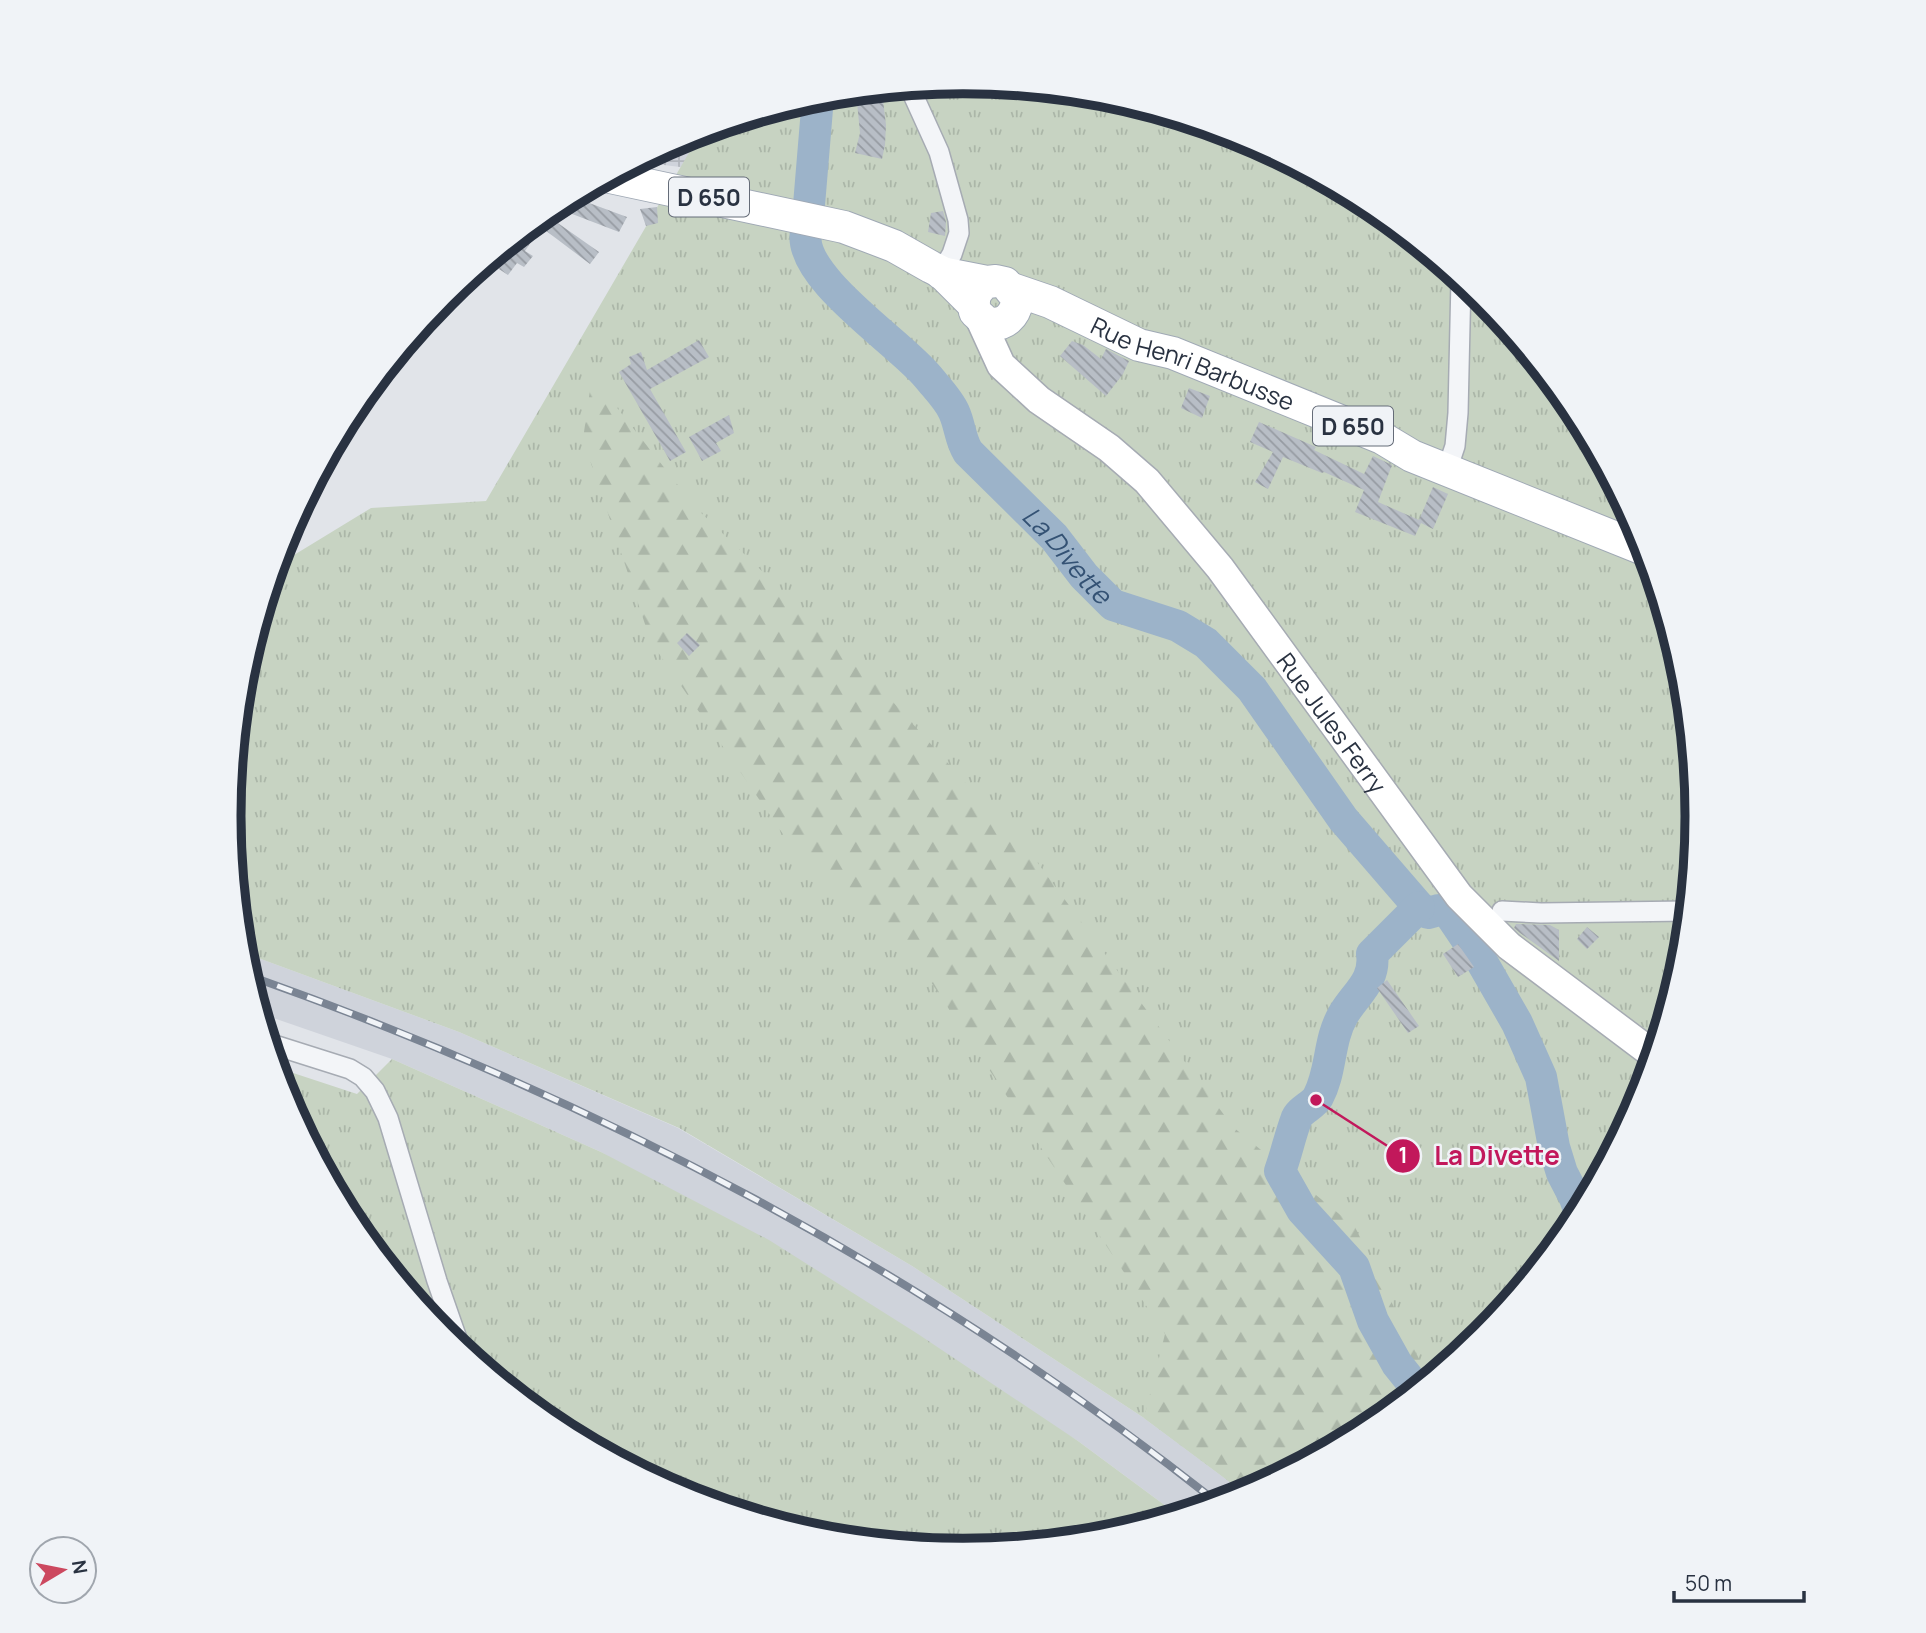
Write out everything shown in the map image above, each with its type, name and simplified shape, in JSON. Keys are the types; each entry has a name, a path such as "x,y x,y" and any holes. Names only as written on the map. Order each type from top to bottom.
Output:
{"main road":[{"name":"D 650","path":"623,180 844,227 894,246 996,304"},
{"name":"Rue Henri Barbusse","path":"996,304 1059,306 1139,345 1174,353 1382,438 1412,456 1632,544"},
{"name":"Rue Jules Ferry","path":"996,304 1001,365 1039,400 1109,448 1147,481 1179,516 1220,568 1459,897 1509,946 1647,1050"}],"street":[{"path":"914,96 939,152 958,220 959,233 952,254 941,272"},
{"path":"1447,470 1455,446 1458,413 1461,294"},
{"path":"1502,911 1679,911"},
{"path":"278,1046 350,1069 363,1077 375,1091 388,1118 453,1328"}],"shaded area":[{"path":"701,144 704,170 655,164"},
{"path":"255,957 459,1032 678,1128 912,1266 1144,1418 1235,1486 1169,1508 1078,1441 601,1152 392,1059 270,1017"}],"green space":[{"path":"963,94 1057,101 1150,119 1239,149 1324,191 1364,216 1403,244 1474,306 1506,340 1563,415 1611,497 1630,540 1647,584 1671,676 1679,722 1685,816 1679,911 1671,957 1647,1049 1630,1093 1611,1136 1563,1218 1506,1293 1474,1327 1403,1389 1324,1442 1235,1486 1144,1418 912,1266 679,1128 459,1032 255,957 247,911 241,816 247,722 266,630 289,558 371,508 486,501 692,147 731,133 822,108 916,96"},
{"path":"592,376 696,508 857,662 1037,862 1233,1127 1355,1227 1425,1371 1364,1417 1324,1442 1235,1486 1144,1418 1165,1334 921,967 785,837 651,642 583,439"},
{"path":"392,1059 601,1152 769,1240 918,1334 1078,1441 1169,1508 1104,1525 1057,1532 1010,1537 916,1537 822,1525 776,1514 687,1484 644,1464 602,1442 523,1389 452,1327 390,1256 363,1218 315,1136 288,1071 357,1094"}],"building":[{"path":"883,100 886,125 882,159 855,153 860,133 857,103"},
{"path":"585,202 627,217 619,232 568,212"},
{"path":"657,207 658,223 646,226 640,209"},
{"path":"943,211 946,222 945,236 928,232 931,213"},
{"path":"555,221 599,252 590,264 544,229"},
{"path":"536,235 525,251 533,256 524,267 517,263 508,275 499,269 505,259"},
{"path":"699,340 709,357 650,389 686,452 670,461 619,372 631,364 629,357 641,352 647,370"},
{"path":"1072,341 1083,345 1101,359 1106,349 1129,361 1123,374 1106,396 1060,356"},
{"path":"1189,388 1210,396 1202,418 1181,408"},
{"path":"729,415 734,433 716,443 721,451 702,461 689,437"},
{"path":"1259,422 1316,447 1314,450 1364,474 1373,456 1392,465 1378,502 1419,520 1433,487 1448,494 1433,529 1421,523 1415,536 1355,512 1364,490 1283,457 1268,489 1255,482 1273,452 1250,442"},
{"path":"687,633 700,645 689,656 677,643"},
{"path":"1516,924 1550,925 1559,930 1559,961 1514,928"},
{"path":"1587,927 1599,937 1587,949 1577,939"},
{"path":"1458,944 1474,967 1458,977 1443,954"},
{"path":"1387,980 1419,1026 1408,1033 1377,988"}],"waterway":[{"name":"La Divette","path":"809,205 817,109"},
{"name":"La Divette","path":"806,232 808,250 818,269 834,289 928,377 952,407 968,452 1054,537 1084,576 1113,605 1178,626 1206,643 1252,689 1343,819 1419,907 1428,913 1439,910 1449,913 1482,962 1517,1023 1541,1077 1554,1147 1562,1173 1575,1199"},
{"name":"La Divette","path":"1411,1382 1397,1364 1373,1321 1354,1267 1302,1210 1280,1171 1298,1117 1316,1100 1326,1077 1338,1025 1368,980 1372,954 1419,907"}],"railway":[{"path":"261,980 377,1024 505,1077 631,1135 755,1199 875,1267 993,1341 1107,1419 1208,1495"}],"place":[{"name":"La Divette","path":"1316,1100"}]}
